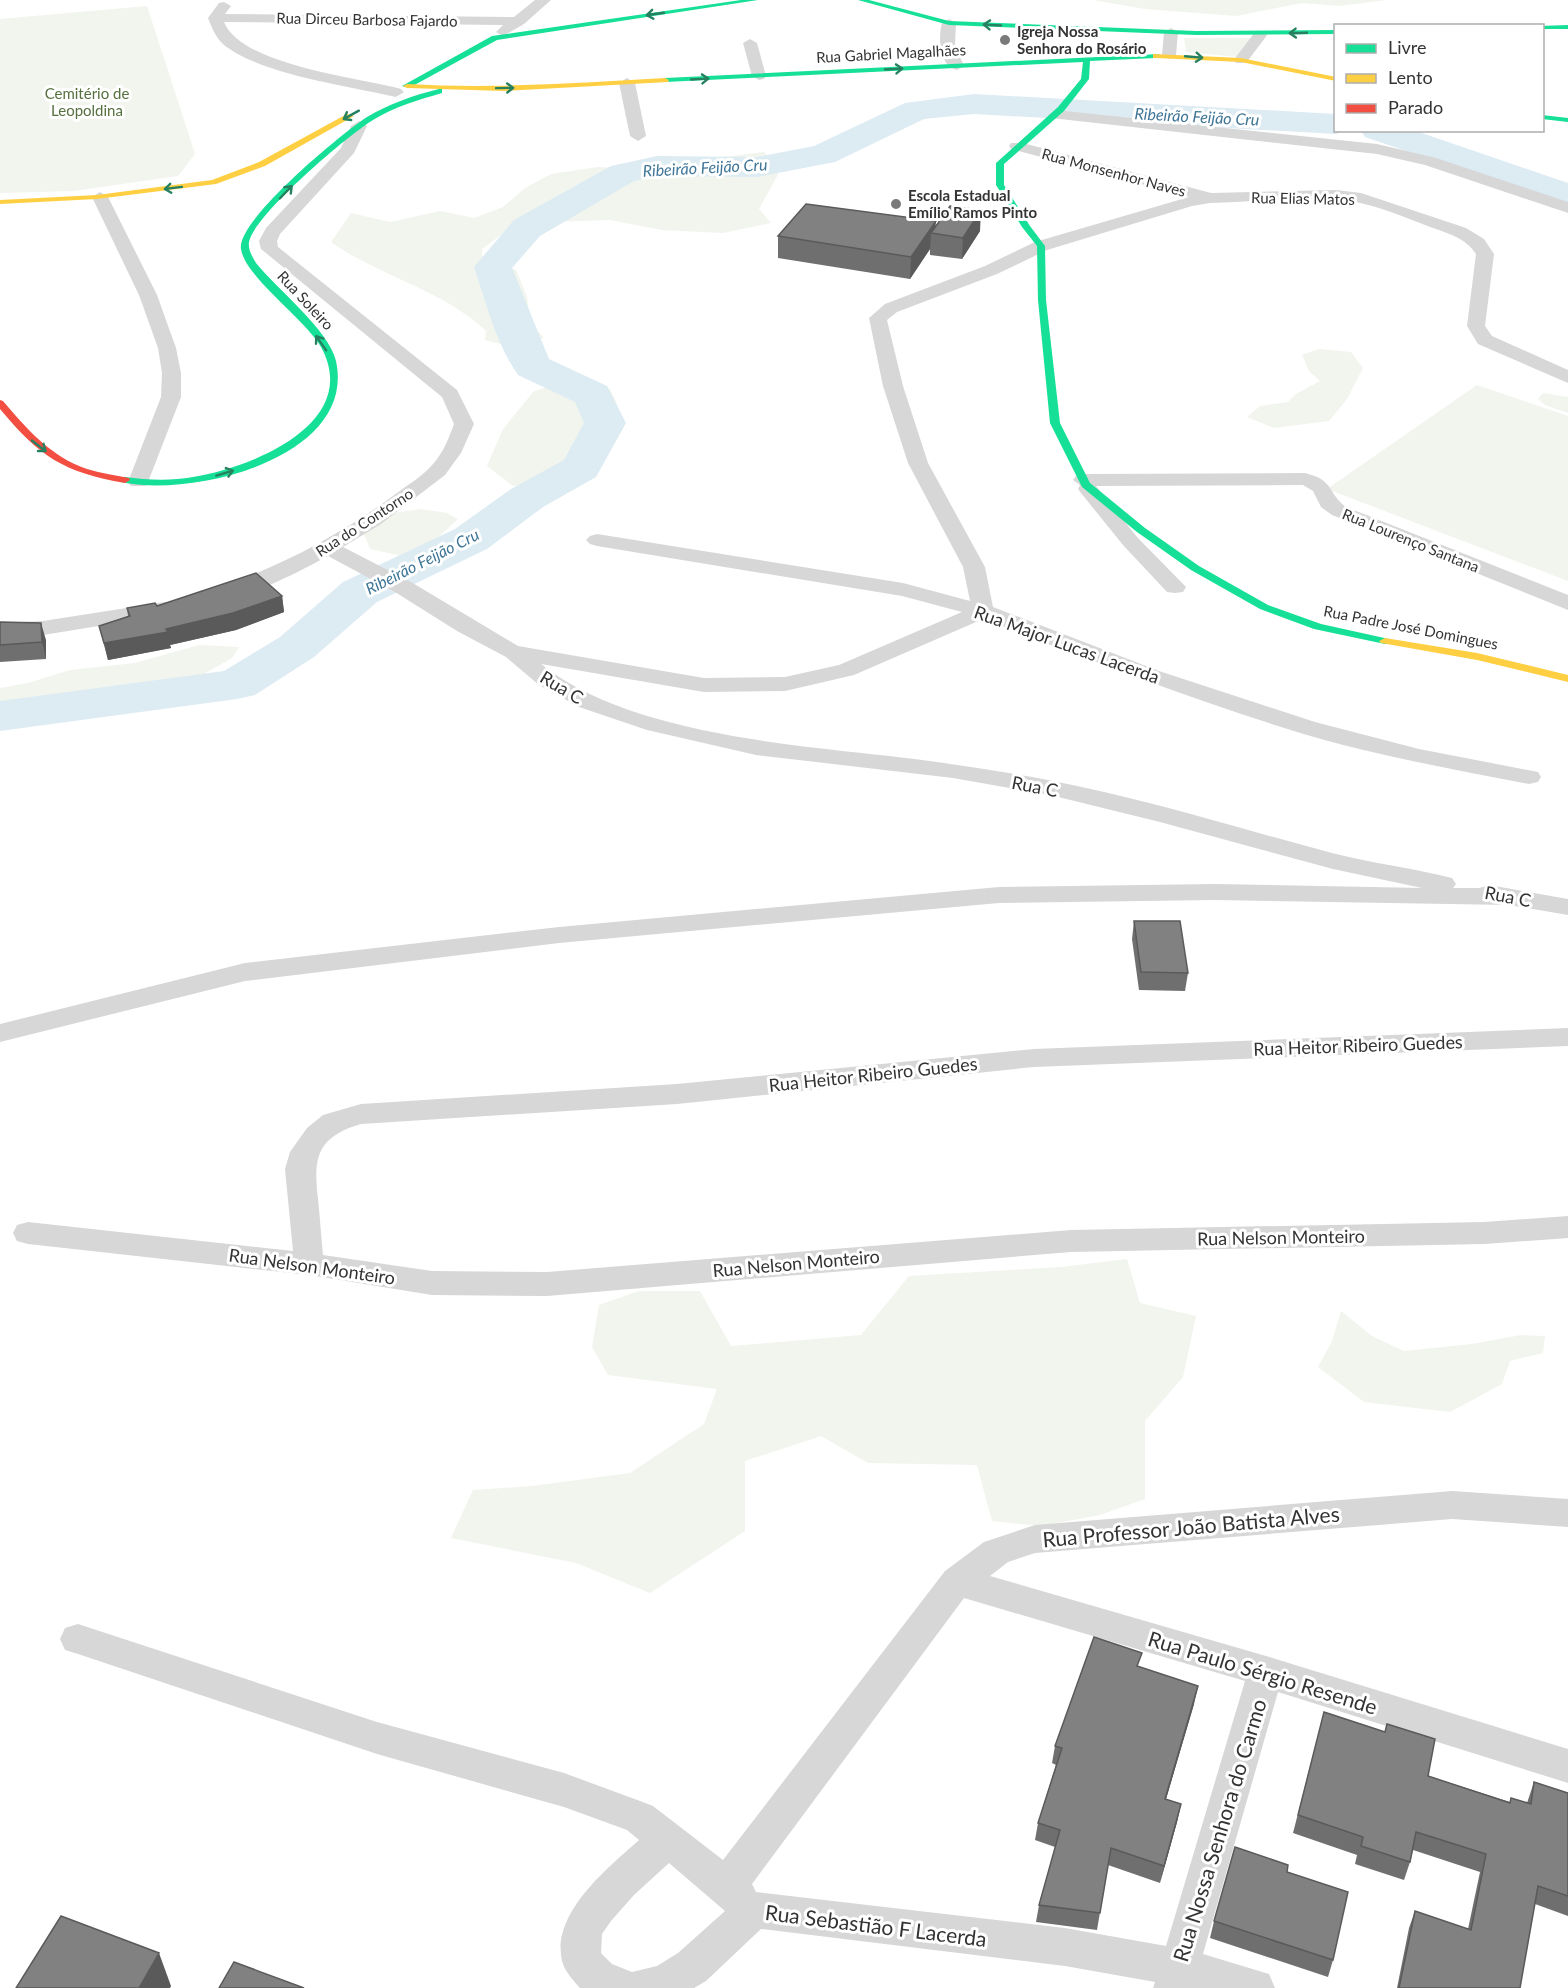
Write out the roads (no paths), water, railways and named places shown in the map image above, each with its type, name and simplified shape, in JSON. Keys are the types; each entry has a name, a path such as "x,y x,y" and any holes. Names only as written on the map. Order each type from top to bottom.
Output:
{"street":[{"path":"228,0 215,18 220,33 230,44 243,51 283,64 401,88 446,88"},
{"path":"0,202 40,202 100,197 205,184 231,178 268,162 495,38 544,0"},
{"path":"495,38 755,0"},
{"path":"862,0 949,23 1171,32 1260,34 1334,32"},
{"name":"Rua Dirceu Barbosa Fajardo","path":"215,18 519,21"},
{"path":"949,23 946,36 947,50 957,66"},
{"path":"1544,27 1568,27"},
{"path":"1169,54 1171,32"},
{"path":"1241,60 1260,34"},
{"path":"750,43 759,76"},
{"name":"Rua Gabriel Magalhães","path":"446,88 627,83 1169,54 1241,60 1334,79"},
{"path":"1041,246 999,185 1000,163 1058,112 1070,98 1085,79 1087,59"},
{"path":"627,83 638,136"},
{"name":"Rua Soleiro","path":"0,403 30,439 56,460 86,472 138,482 172,483 219,476 260,462 298,442 319,422 333,399 335,382 333,367 324,345 261,276 246,254 244,243 249,232 289,188 359,126 402,102 446,88"},
{"path":"1058,112 1377,149 1430,161 1568,208"},
{"path":"1544,117 1568,120"},
{"name":"Rua do Contorno","path":"214,596 254,584 327,547 393,507 440,469 456,447 464,424 450,394 270,249 268,241 272,232 342,158 359,126"},
{"name":"Rua Monsenhor Naves","path":"1017,146 1210,198"},
{"name":"Rua Elias Matos","path":"983,611 974,567 918,463 893,386 879,318 891,308 991,270 1041,246 1163,209 1210,198 1336,195 1361,198 1460,232 1478,243 1485,254 1476,326 1485,340 1568,377"},
{"path":"100,197 142,282 168,351 172,382 171,397 138,482"},
{"name":"Rua Padre José Domingues","path":"1041,246 1042,300 1055,423 1084,483 1141,530 1195,568 1264,607 1318,627 1519,664 1568,679"},
{"name":"Rua Lourenço Santana","path":"1084,483 1305,479 1319,484 1326,492 1328,503 1340,512 1568,603"},
{"path":"1084,483 1130,541 1175,587"},
{"name":"Rua Major Lucas Lacerda","path":"597,540 903,590 983,611 1151,676 1306,727 1418,756 1529,777"},
{"path":"327,547 403,587 512,652 704,685 785,684 846,670 983,611"},
{"path":"0,630 43,628 184,605"},
{"name":"Rua C","path":"512,652 547,680 587,702 667,728 756,748 953,771 1050,788 1167,816 1333,861 1507,897 1568,907"},
{"path":"0,1033 100,1010 195,981 269,968 559,935 906,903 999,895 1216,892 1507,897"},
{"name":"Rua Heitor Ribeiro Guedes","path":"309,1263 300,1169 306,1152 316,1136 333,1122 361,1114 677,1094 1034,1058 1568,1037"},
{"name":"Rua Nelson Monteiro","path":"28,1233 309,1263 432,1284 547,1284 1071,1241 1484,1233 1568,1227"},
{"name":"Rua Professor João Batista Alves","path":"740,1899 957,1581 996,1552 1035,1539 1452,1505 1568,1513"},
{"name":"Rua Paulo Sérgio Resende","path":"957,1581 1266,1672 1568,1766"},
{"path":"78,1639 377,1738 564,1790 640,1818 740,1899"},
{"name":"Rua Nossa Senhora do Carmo","path":"1175,1977 1266,1672"},
{"path":"623,1988 598,1978 582,1961 582,1935 590,1917 668,1839"},
{"name":"Rua Sebastião F Lacerda","path":"642,1988 663,1985 692,1967 740,1899 1065,1947 1175,1977 1255,1988"}],"waterway":[{"name":"Ribeirão Feijão Cru","path":"0,716 237,684 297,647 360,592 471,539 527,498 581,468 605,423 592,395 532,366 493,267 527,228 623,173 657,166 757,167 823,155 917,110 974,104 1334,124"},
{"name":"Ribeirão Feijão Cru","path":"1383,132 1486,165 1568,195"}],"place":[{"name":"Igreja Nossa Senhora do Rosário","path":"1005,40"},
{"name":"Escola Estadual Emílio Ramos Pinto","path":"896,204"}],"park label":[{"name":"Cemitério de Leopoldina","path":"87,102"}]}
